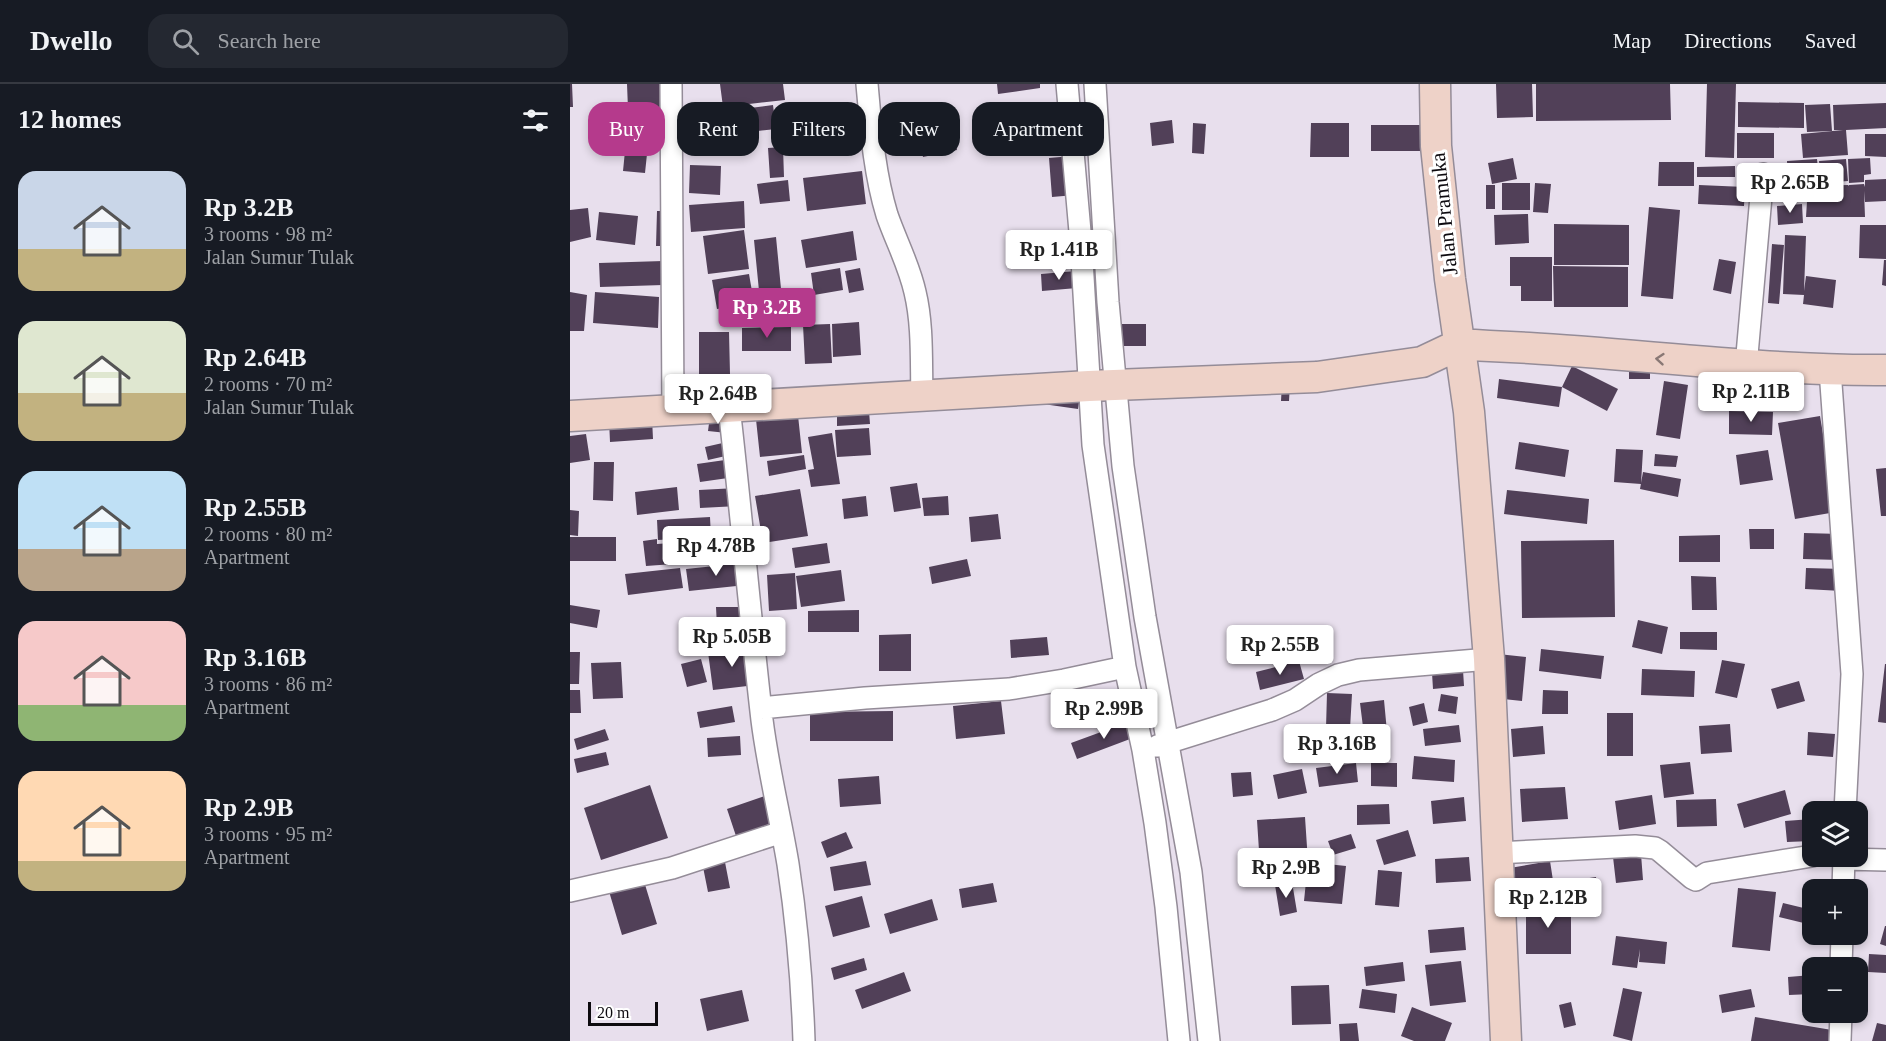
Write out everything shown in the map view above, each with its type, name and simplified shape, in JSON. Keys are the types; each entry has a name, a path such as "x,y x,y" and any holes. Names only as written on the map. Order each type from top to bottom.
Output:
{"street":[{"path":"671,84 673,410"},
{"path":"867,84 873,152 879,182 887,215 915,292 920,327 922,397"},
{"path":"1066,84 1081,243 1102,386 1126,489 1145,617 1166,906 1179,1041"},
{"path":"1095,84 1102,386 1093,445 1100,505 1125,667 1155,747 1191,872 1209,1041"},
{"name":"Jalan Pramuka","path":"1435,84 1436,146 1450,279 1474,345 1469,412 1489,659 1506,1041"},
{"path":"1746,366 1763,174"},
{"path":"570,416 1317,376 1422,362 1474,345 1746,366 1886,370"},
{"path":"1830,370 1852,674 1846,801"},
{"path":"729,407 761,708 782,832 800,964 804,1041"},
{"path":"1155,747 1272,710 1295,700 1338,675 1359,670 1489,659"},
{"path":"761,708 1009,688 1064,681 1125,667"},
{"path":"570,891 672,868 782,832"},
{"path":"1497,853 1635,846 1655,848 1696,880 1707,873 1802,857"},
{"path":"1868,859 1886,860"},
{"path":"1840,1041 1841,1023"}],"building":[{"path":"570,84 572,84 573,107 570,107"},
{"path":"627,84 668,84 669,107 665,107 665,102 628,102"},
{"path":"720,84 783,84 785,100 759,103 722,102"},
{"path":"997,84 1040,84 1040,88 998,94"},
{"path":"1496,84 1532,84 1533,117 1497,118"},
{"path":"1536,84 1670,84 1671,120 1536,121"},
{"path":"1707,84 1736,84 1734,158 1705,157"},
{"path":"1738,102 1804,103 1804,128 1738,127"},
{"path":"1886,103 1886,128 1846,130 1848,155 1803,158 1801,134 1843,130 1834,130 1833,105"},
{"path":"1830,104 1832,131 1807,132 1805,105"},
{"path":"771,105 771,130 759,131 759,107"},
{"path":"1172,120 1174,143 1152,146 1150,123"},
{"path":"1193,123 1206,124 1204,154 1192,153"},
{"path":"1311,123 1349,123 1349,157 1310,157"},
{"path":"1371,125 1420,125 1420,151 1371,151"},
{"path":"1737,133 1774,133 1774,158 1737,158"},
{"path":"1865,134 1886,134 1886,157 1865,156"},
{"path":"768,148 771,148 771,156 783,156 784,177 770,178"},
{"path":"624,156 647,156 645,173 623,171"},
{"path":"1072,156 1075,195 1052,197 1049,158"},
{"path":"1513,158 1517,179 1492,184 1488,163"},
{"path":"1870,158 1871,174 1864,175 1864,182 1849,183 1848,159"},
{"path":"1817,159 1819,180 1788,182 1787,161"},
{"path":"1846,159 1848,181 1821,183 1819,161"},
{"path":"1659,162 1694,162 1694,186 1658,186"},
{"path":"690,165 721,166 720,195 689,193"},
{"path":"1735,166 1735,177 1697,177 1697,167"},
{"path":"862,171 866,204 807,211 803,178"},
{"path":"1886,179 1886,201 1865,202 1864,191 1865,217 1806,217 1808,186 1864,184 1865,187 1865,180"},
{"path":"788,180 790,201 760,204 757,184"},
{"path":"1804,182 1805,199 1778,201 1777,184"},
{"path":"1502,183 1530,183 1530,210 1502,210"},
{"path":"1535,183 1551,184 1548,213 1533,212"},
{"path":"1486,185 1495,185 1495,209 1486,209"},
{"path":"1699,185 1745,187 1744,206 1698,204"},
{"path":"744,201 745,228 691,232 689,205"},
{"path":"1802,204 1803,223 1778,225 1777,206"},
{"path":"1649,207 1680,210 1673,299 1641,296"},
{"path":"588,208 591,237 570,242 570,210"},
{"path":"657,211 672,211 671,246 656,246"},
{"path":"599,212 638,216 635,245 596,240"},
{"path":"1528,214 1529,243 1495,245 1494,215"},
{"path":"1554,224 1629,225 1629,265 1554,265"},
{"path":"1860,225 1886,225 1886,259 1859,258"},
{"path":"744,230 749,269 708,274 703,236"},
{"path":"853,231 857,260 806,268 801,240"},
{"path":"1785,235 1806,236 1804,291 1806,276 1836,280 1833,308 1803,304 1804,295 1783,294"},
{"path":"776,237 782,299 760,301 754,240"},
{"path":"1772,244 1784,245 1779,304 1768,303"},
{"path":"1510,257 1552,257 1552,301 1521,301 1521,286 1510,286"},
{"path":"1719,259 1736,262 1731,294 1713,290"},
{"path":"1884,260 1886,260 1886,286 1882,285"},
{"path":"663,261 663,285 600,287 599,263"},
{"path":"1553,266 1628,267 1628,307 1554,307"},
{"path":"840,268 843,290 814,295 811,273"},
{"path":"860,268 864,290 849,293 845,271"},
{"path":"1076,271 1077,288 1042,291 1041,274"},
{"path":"749,274 754,303 717,309 712,280"},
{"path":"570,292 587,295 584,331 570,331"},
{"path":"595,292 659,297 658,328 593,323"},
{"path":"755,305 757,321 730,324 728,309"},
{"path":"859,322 861,355 833,357 832,324"},
{"path":"830,324 832,363 805,364 803,325"},
{"path":"1116,324 1146,324 1146,346 1115,346"},
{"path":"791,327 791,351 742,351 742,328"},
{"path":"699,332 729,332 730,374 699,374"},
{"path":"1572,366 1618,389 1607,411 1562,387"},
{"path":"1629,370 1650,371 1650,379 1629,379"},
{"path":"1499,379 1562,387 1559,407 1497,398"},
{"path":"1664,381 1688,385 1680,439 1656,435"},
{"path":"1282,383 1290,383 1289,401 1281,401"},
{"path":"1045,393 1080,397 1078,409 1043,404"},
{"path":"797,406 802,453 760,457 755,410"},
{"path":"869,411 870,424 837,426 837,413"},
{"path":"1729,411 1773,412 1772,435 1729,434"},
{"path":"710,416 729,419 727,433 708,431"},
{"path":"1820,416 1836,512 1795,519 1778,423"},
{"path":"652,418 653,439 610,442 609,420"},
{"path":"869,428 871,455 837,457 835,430"},
{"path":"832,433 840,484 811,487 808,470 814,469 808,437"},
{"path":"586,434 590,460 570,463 570,436"},
{"path":"727,442 730,455 708,460 705,447"},
{"path":"1519,442 1569,450 1565,477 1515,469"},
{"path":"1616,449 1643,450 1641,484 1614,482"},
{"path":"1768,450 1773,480 1740,485 1736,455"},
{"path":"1655,454 1678,456 1676,467 1654,466"},
{"path":"804,455 806,469 769,476 767,461"},
{"path":"732,459 735,477 700,482 697,464"},
{"path":"594,462 614,462 613,501 593,500"},
{"path":"1886,468 1886,516 1881,516 1876,469"},
{"path":"1643,472 1681,479 1678,497 1640,489"},
{"path":"917,483 921,508 894,512 890,487"},
{"path":"677,487 679,510 637,515 635,492"},
{"path":"737,488 738,506 700,508 699,490"},
{"path":"800,489 808,536 763,543 755,496"},
{"path":"1507,490 1589,499 1587,524 1504,514"},
{"path":"866,496 868,516 844,519 842,499"},
{"path":"948,496 949,515 924,516 922,498"},
{"path":"570,510 579,511 578,536 570,535"},
{"path":"998,514 1001,539 971,542 969,517"},
{"path":"710,517 711,537 658,540 657,520"},
{"path":"1749,529 1774,529 1774,549 1750,549"},
{"path":"1804,533 1841,534 1840,560 1803,559"},
{"path":"1720,535 1720,562 1679,562 1679,536"},
{"path":"570,537 616,537 616,561 570,561"},
{"path":"657,539 657,544 713,540 715,561 646,566 643,541"},
{"path":"1614,540 1615,617 1522,618 1521,541"},
{"path":"827,543 830,563 795,568 792,548"},
{"path":"967,559 971,576 932,584 929,567"},
{"path":"744,563 746,585 689,591 686,569"},
{"path":"680,568 683,588 628,595 625,574"},
{"path":"1806,568 1844,569 1842,591 1805,589"},
{"path":"841,570 845,601 801,607 796,576"},
{"path":"795,573 797,609 769,611 767,575"},
{"path":"1691,576 1716,577 1717,610 1692,610"},
{"path":"570,605 600,610 597,628 570,623"},
{"path":"716,607 748,607 749,626 717,627"},
{"path":"859,610 859,632 808,632 808,611"},
{"path":"1638,620 1668,627 1662,654 1632,647"},
{"path":"1680,632 1717,632 1717,650 1680,649"},
{"path":"911,634 911,671 879,671 879,635"},
{"path":"1047,637 1049,655 1011,658 1010,640"},
{"path":"751,647 756,685 713,690 708,652"},
{"path":"1541,649 1604,656 1601,679 1539,671"},
{"path":"570,652 580,652 579,684 570,684"},
{"path":"1498,654 1526,657 1522,701 1494,698"},
{"path":"701,659 707,682 687,687 681,664"},
{"path":"1722,660 1745,664 1737,698 1715,693"},
{"path":"1299,661 1304,679 1260,690 1256,672"},
{"path":"621,662 623,698 593,699 591,663"},
{"path":"1886,664 1886,723 1878,722"},
{"path":"1642,669 1695,671 1694,697 1641,695"},
{"path":"1463,670 1464,686 1433,689 1432,673"},
{"path":"1799,681 1805,701 1777,709 1771,689"},
{"path":"570,690 580,690 581,713 570,713"},
{"path":"1543,690 1568,691 1568,714 1542,714"},
{"path":"1327,693 1352,694 1350,729 1326,728"},
{"path":"1441,694 1458,697 1456,714 1438,711"},
{"path":"1384,700 1387,732 1364,735 1360,703"},
{"path":"1001,701 1005,734 956,739 953,706"},
{"path":"1424,703 1428,722 1413,726 1409,707"},
{"path":"732,706 735,722 700,728 697,712"},
{"path":"893,711 893,741 810,741 810,712"},
{"path":"1607,713 1633,713 1633,756 1607,756"},
{"path":"1131,721 1138,736 1077,759 1071,743"},
{"path":"1730,724 1732,752 1701,754 1699,726"},
{"path":"1459,725 1461,742 1425,746 1423,729"},
{"path":"1543,726 1545,754 1513,757 1511,729"},
{"path":"605,729 609,740 577,750 574,739"},
{"path":"1808,732 1835,734 1833,757 1807,755"},
{"path":"740,736 741,755 708,757 707,738"},
{"path":"606,752 609,765 577,773 574,759"},
{"path":"1414,756 1455,760 1454,782 1412,779"},
{"path":"1690,762 1694,794 1664,798 1660,765"},
{"path":"1356,763 1358,782 1319,787 1316,768"},
{"path":"1371,763 1397,763 1397,787 1371,786"},
{"path":"1302,769 1307,793 1278,799 1273,775"},
{"path":"1251,772 1253,795 1233,797 1231,773"},
{"path":"879,776 881,804 840,807 838,779"},
{"path":"650,785 668,838 601,860 584,808"},
{"path":"1565,787 1568,819 1522,822 1520,789"},
{"path":"1785,790 1791,814 1744,828 1737,804"},
{"path":"768,795 778,821 736,836 727,809"},
{"path":"1652,795 1656,824 1619,830 1615,801"},
{"path":"1464,797 1466,821 1433,824 1431,801"},
{"path":"1716,799 1717,826 1677,827 1676,800"},
{"path":"1389,804 1390,824 1357,825 1357,805"},
{"path":"1305,817 1308,862 1260,866 1257,820"},
{"path":"1802,820 1802,841 1787,842 1785,821"},
{"path":"1408,830 1416,856 1384,865 1376,840"},
{"path":"846,832 853,848 827,858 821,842"},
{"path":"1351,834 1356,848 1333,855 1328,841"},
{"path":"1641,854 1643,880 1616,883 1613,857"},
{"path":"724,857 730,888 708,892 702,862"},
{"path":"1469,857 1471,881 1436,883 1435,859"},
{"path":"866,861 871,885 834,891 830,867"},
{"path":"1550,861 1554,887 1509,895 1504,869"},
{"path":"1308,862 1346,866 1342,904 1304,901"},
{"path":"1378,870 1402,872 1399,907 1375,905"},
{"path":"1596,877 1600,908 1580,911 1576,880"},
{"path":"643,878 657,924 622,935 608,888"},
{"path":"1292,882 1297,912 1280,916 1275,885"},
{"path":"993,883 997,902 962,908 959,889"},
{"path":"1738,888 1776,892 1770,951 1732,947"},
{"path":"862,896 870,927 833,937 825,906"},
{"path":"932,899 938,920 890,934 884,914"},
{"path":"1783,903 1802,908 1802,923 1779,917"},
{"path":"1526,904 1571,905 1571,954 1526,954"},
{"path":"1886,926 1886,946 1880,944"},
{"path":"1464,927 1466,950 1430,953 1428,930"},
{"path":"1616,936 1667,942 1665,964 1639,962 1640,949 1637,968 1612,965"},
{"path":"1869,954 1886,955 1886,973 1868,972"},
{"path":"864,958 867,970 834,980 831,968"},
{"path":"1461,961 1466,1002 1430,1006 1425,965"},
{"path":"1403,962 1405,981 1366,986 1364,967"},
{"path":"904,972 911,991 862,1009 855,990"},
{"path":"1802,976 1802,994 1789,995 1788,977"},
{"path":"1329,985 1331,1024 1292,1025 1291,986"},
{"path":"1623,988 1642,992 1632,1041 1613,1036"},
{"path":"1362,989 1397,994 1395,1013 1359,1008"},
{"path":"1751,989 1755,1007 1722,1013 1719,995"},
{"path":"742,990 749,1021 707,1031 700,999"},
{"path":"1571,1002 1576,1025 1564,1028 1559,1005"},
{"path":"1412,1007 1452,1023 1445,1041 1414,1041 1401,1036"},
{"path":"1755,1017 1838,1031 1837,1041 1751,1041"},
{"path":"1357,1023 1359,1041 1340,1041 1339,1024"},
{"path":"1877,1023 1886,1025 1886,1041 1872,1041"}]}
